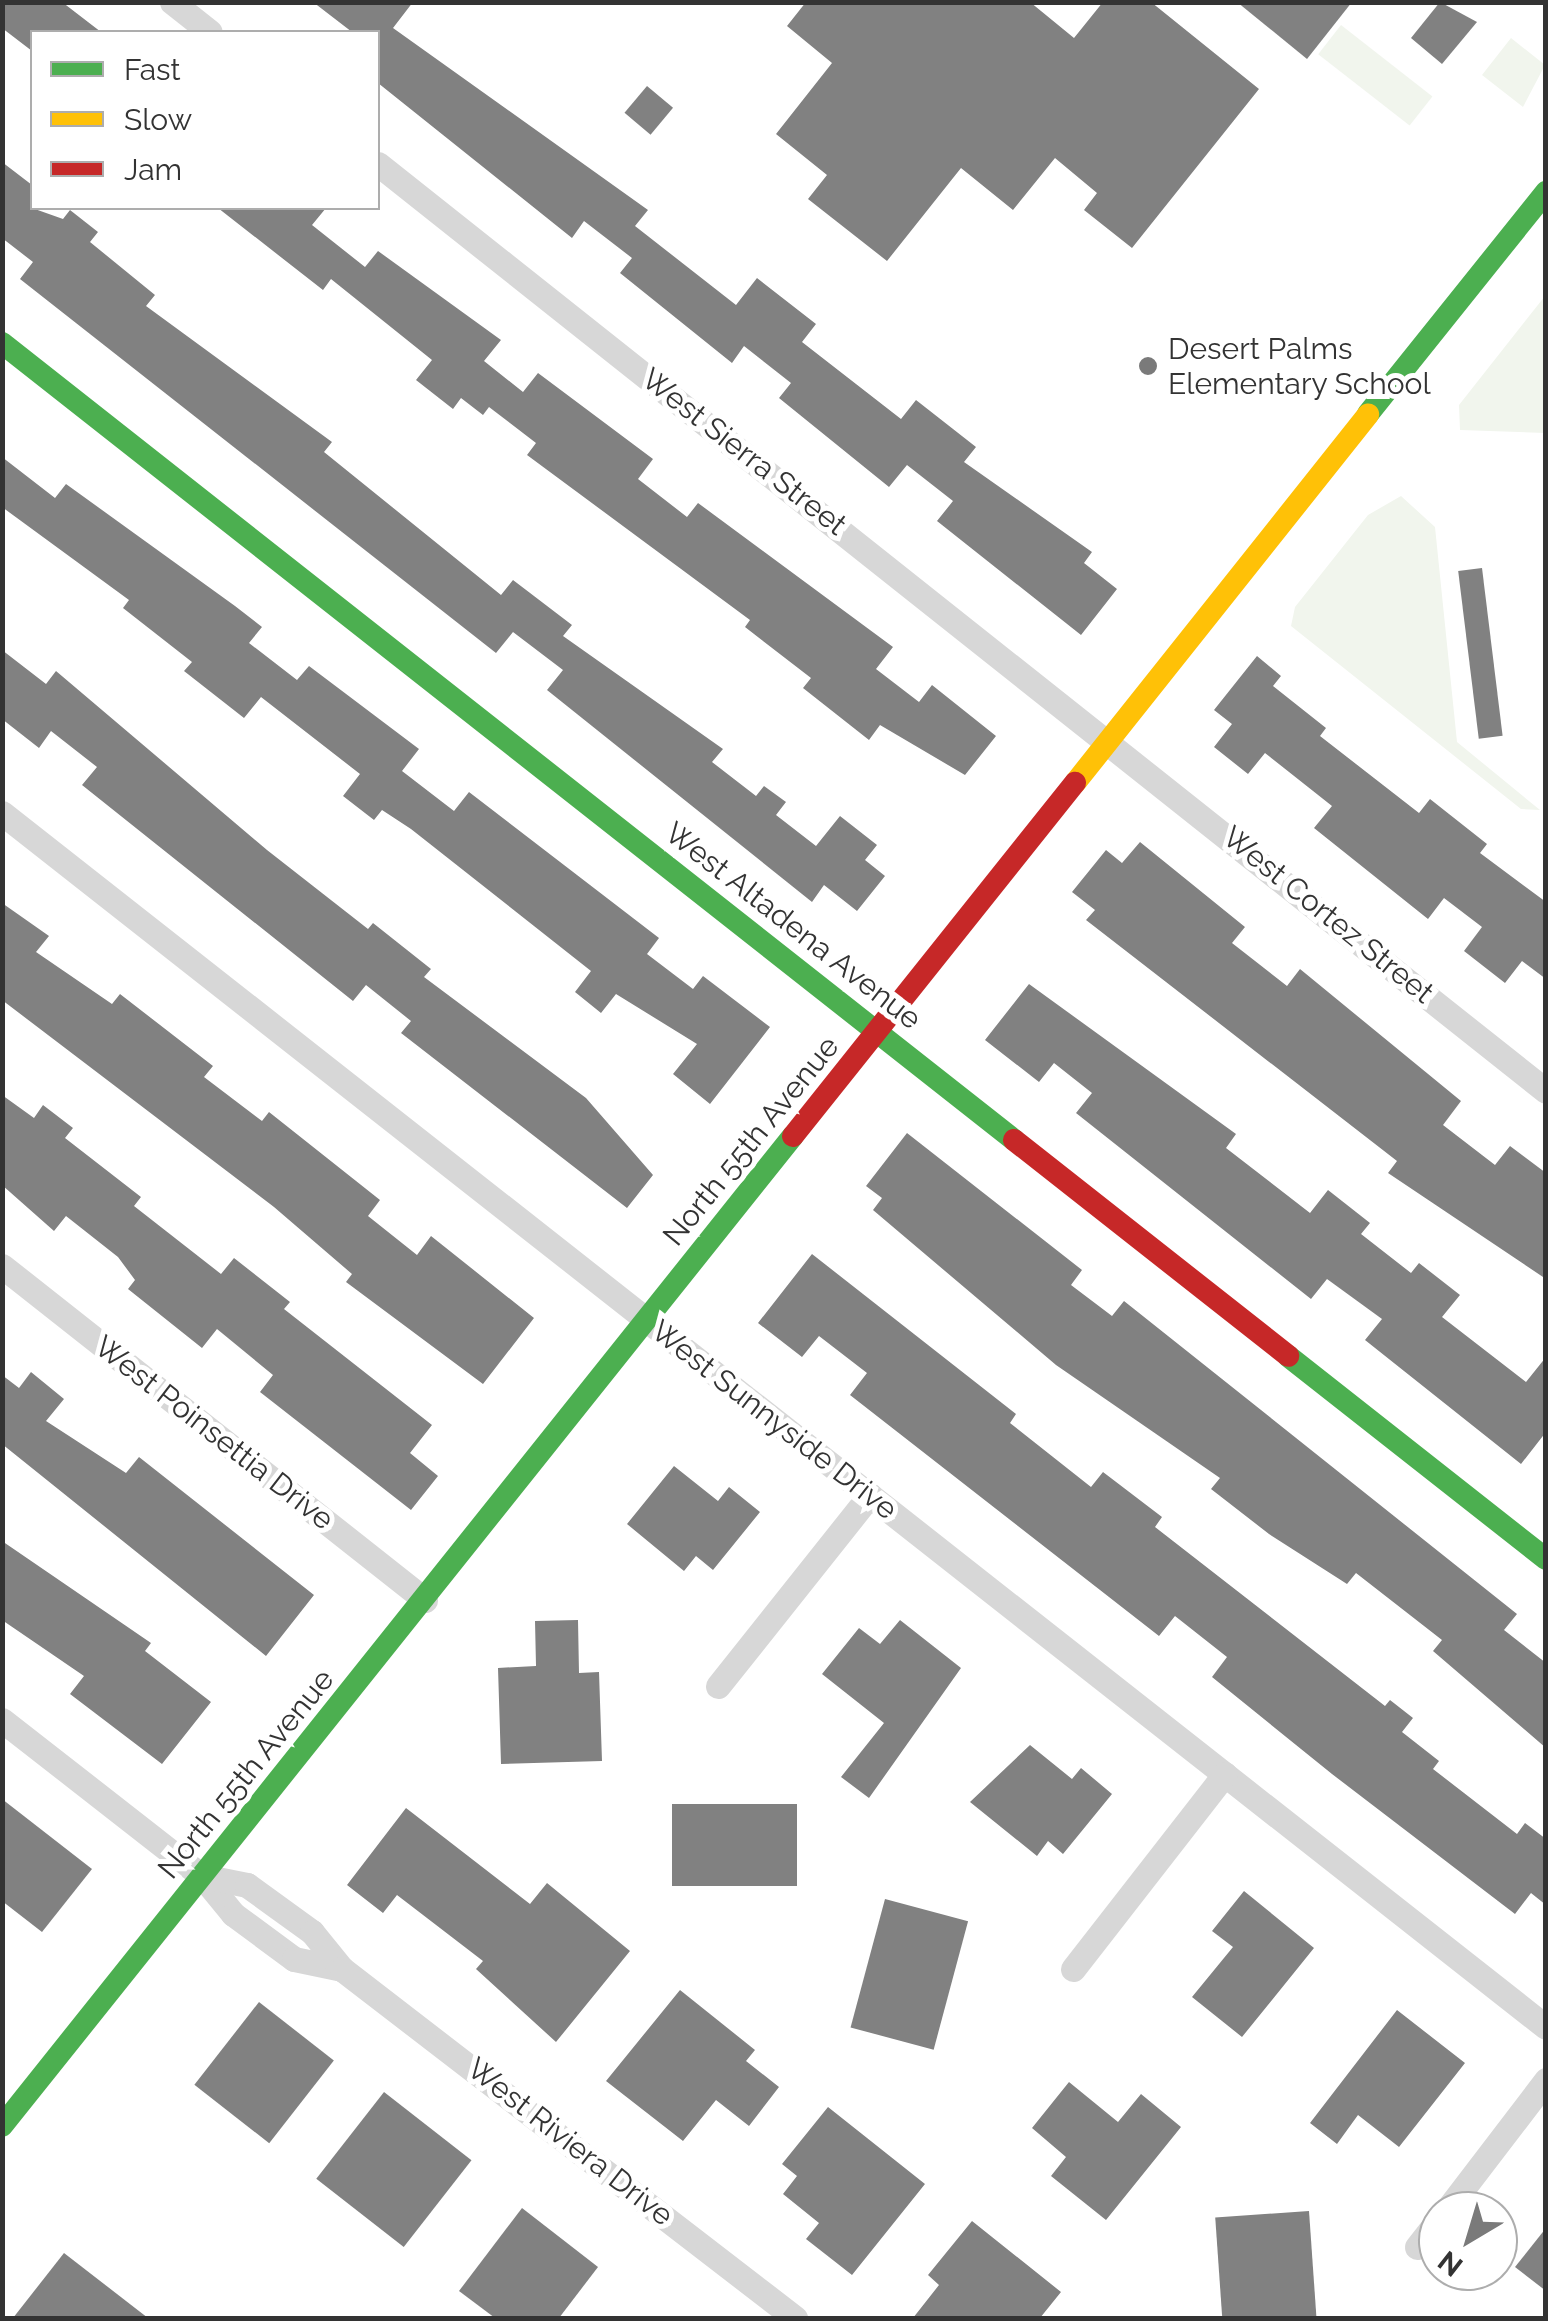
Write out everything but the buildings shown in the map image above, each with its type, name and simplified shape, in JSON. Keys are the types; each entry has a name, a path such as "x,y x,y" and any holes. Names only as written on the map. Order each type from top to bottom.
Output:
{"street":[{"path":"172,2 207,30"},
{"name":"West Sierra Street","path":"380,166 1110,739"},
{"name":"North 55th Avenue","path":"2,2126 1546,192"},
{"name":"West Altadena Avenue","path":"2,342 1546,1559"},
{"name":"West Cortez Street","path":"1110,739 1546,1091"},
{"name":"West Sunnyside Drive","path":"2,813 1546,2027"},
{"name":"West Poinsettia Drive","path":"2,1266 425,1600"},
{"path":"718,1686 870,1495"},
{"name":"West Riviera Drive","path":"2,1720 202,1876 247,1885 312,1932 342,1969 795,2318"},
{"path":"1073,1969 1224,1774"},
{"path":"1461,2191 1546,2080"}],"shaded area":[{"path":"1341,25 1432,96 1410,126 1318,54"},
{"path":"1511,38 1545,65 1523,107 1482,75"},
{"path":"1545,296 1545,433 1460,430 1459,405"},
{"path":"1401,496 1435,527 1457,742 1540,810 1521,809 1291,626 1295,607 1368,515"}],"traffic: fast":[{"path":"1368,414 1546,192"},
{"path":"2,343 1014,1140"},
{"path":"2,2126 793,1136"},
{"path":"1288,1356 1546,1559"}],"traffic: slow":[{"path":"1075,783 1368,414"}],"traffic: jam":[{"path":"793,1136 1075,783"},
{"path":"1014,1140 1288,1356"}],"place":[{"name":"Desert Palms Elementary School","path":"1148,366"}]}
